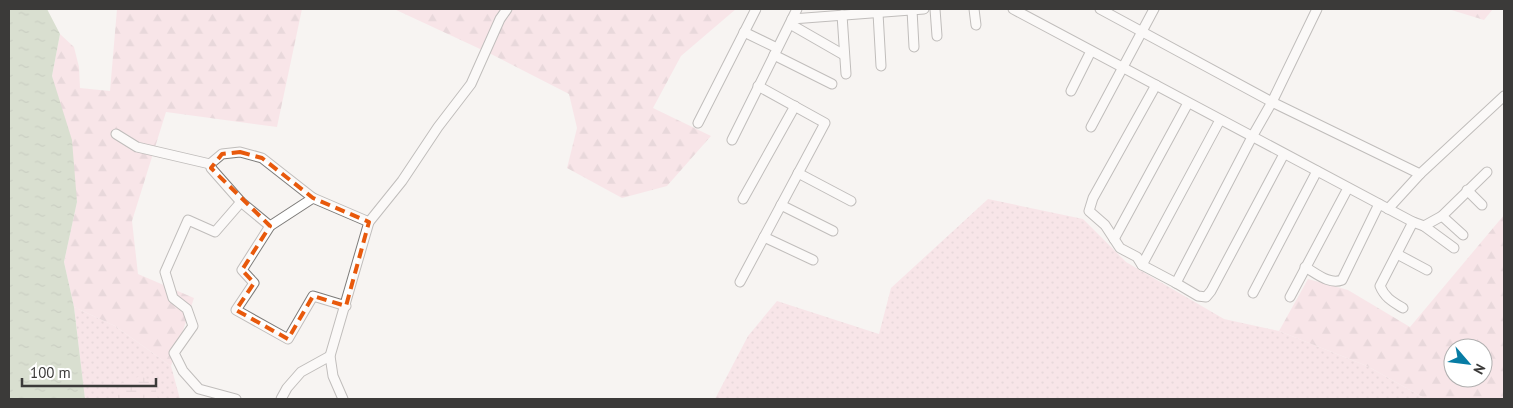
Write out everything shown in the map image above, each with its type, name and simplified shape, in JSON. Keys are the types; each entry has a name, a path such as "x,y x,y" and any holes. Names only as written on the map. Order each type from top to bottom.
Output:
{"street":[{"path":"343,399 333,376 330,356 369,222 402,181 438,127 471,84 500,19 507,9"},
{"path":"698,123 756,9"},
{"path":"732,140 797,9"},
{"path":"791,21 842,14 924,9"},
{"path":"935,9 937,36"},
{"path":"974,9 976,25"},
{"path":"1012,9 1348,188 1424,226 1454,248"},
{"path":"1100,9 1272,102 1420,174"},
{"path":"1091,127 1154,9"},
{"path":"1176,283 1252,136 1272,102 1317,9"},
{"path":"912,10 914,47"},
{"path":"878,13 881,66"},
{"path":"842,14 846,74"},
{"path":"791,21 844,55"},
{"path":"744,32 832,84"},
{"path":"1071,91 1092,51"},
{"path":"1156,85 1089,210 1105,225 1120,248 1137,257 1142,265 1198,296 1206,297 1211,291 1284,154"},
{"path":"740,282 826,123 758,86"},
{"path":"1388,209 1420,174 1504,96"},
{"path":"1114,239 1188,103"},
{"path":"743,199 795,106"},
{"path":"1142,265 1220,120"},
{"path":"116,134 137,147 210,164"},
{"path":"210,164 222,154 240,152 262,158 313,198 369,222"},
{"path":"210,164 211,168 241,202 270,226"},
{"path":"1253,293 1317,171"},
{"path":"1424,226 1442,216 1487,172"},
{"path":"798,173 851,201"},
{"path":"1290,297 1348,188"},
{"path":"1467,190 1482,205"},
{"path":"313,198 270,226 242,270 254,283 236,310 288,339 313,296 346,306"},
{"path":"236,399 199,389 183,371 174,353 193,326 187,309 173,298 165,272 188,220 215,232 241,202"},
{"path":"1305,267 1326,279 1336,282 1342,280 1379,204"},
{"path":"781,205 833,231"},
{"path":"1442,216 1463,235"},
{"path":"1403,308 1388,299 1380,286 1414,222"},
{"path":"764,237 813,260"},
{"path":"1397,254 1427,270"},
{"path":"281,399 287,388 301,372 330,356"}],"highlighted area":[{"path":"240,152 262,158 313,198 369,222 346,306 313,296 288,339 236,310 254,283 242,270 270,226 211,168 222,154"}],"green space":[{"path":"117,9 302,9 277,127 166,112 132,221 138,274 194,298 171,366 115,326 74,307 64,262 77,202 52,76 60,34 74,47 79,67 80,88 110,91"},
{"path":"394,9 736,9 681,56 653,108 711,136 667,186 622,198 567,168 577,128 569,94 493,55"},
{"path":"1448,9 1493,9 1484,20"},
{"path":"988,199 1083,219 1126,262 1224,319 1279,331 1367,366 1426,399 715,399 748,336 777,301 879,334 891,288"},
{"path":"1504,215 1504,399 1426,399 1367,366 1279,331 1308,279 1348,290 1410,327"},
{"path":"74,307 115,326 171,366 180,399 85,399"},
{"path":"141,376 154,383 158,399 112,399 123,382"}],"water":[{"path":"9,9 47,9 60,34 52,76 72,140 77,202 64,262 74,307 85,399 9,399"}]}
